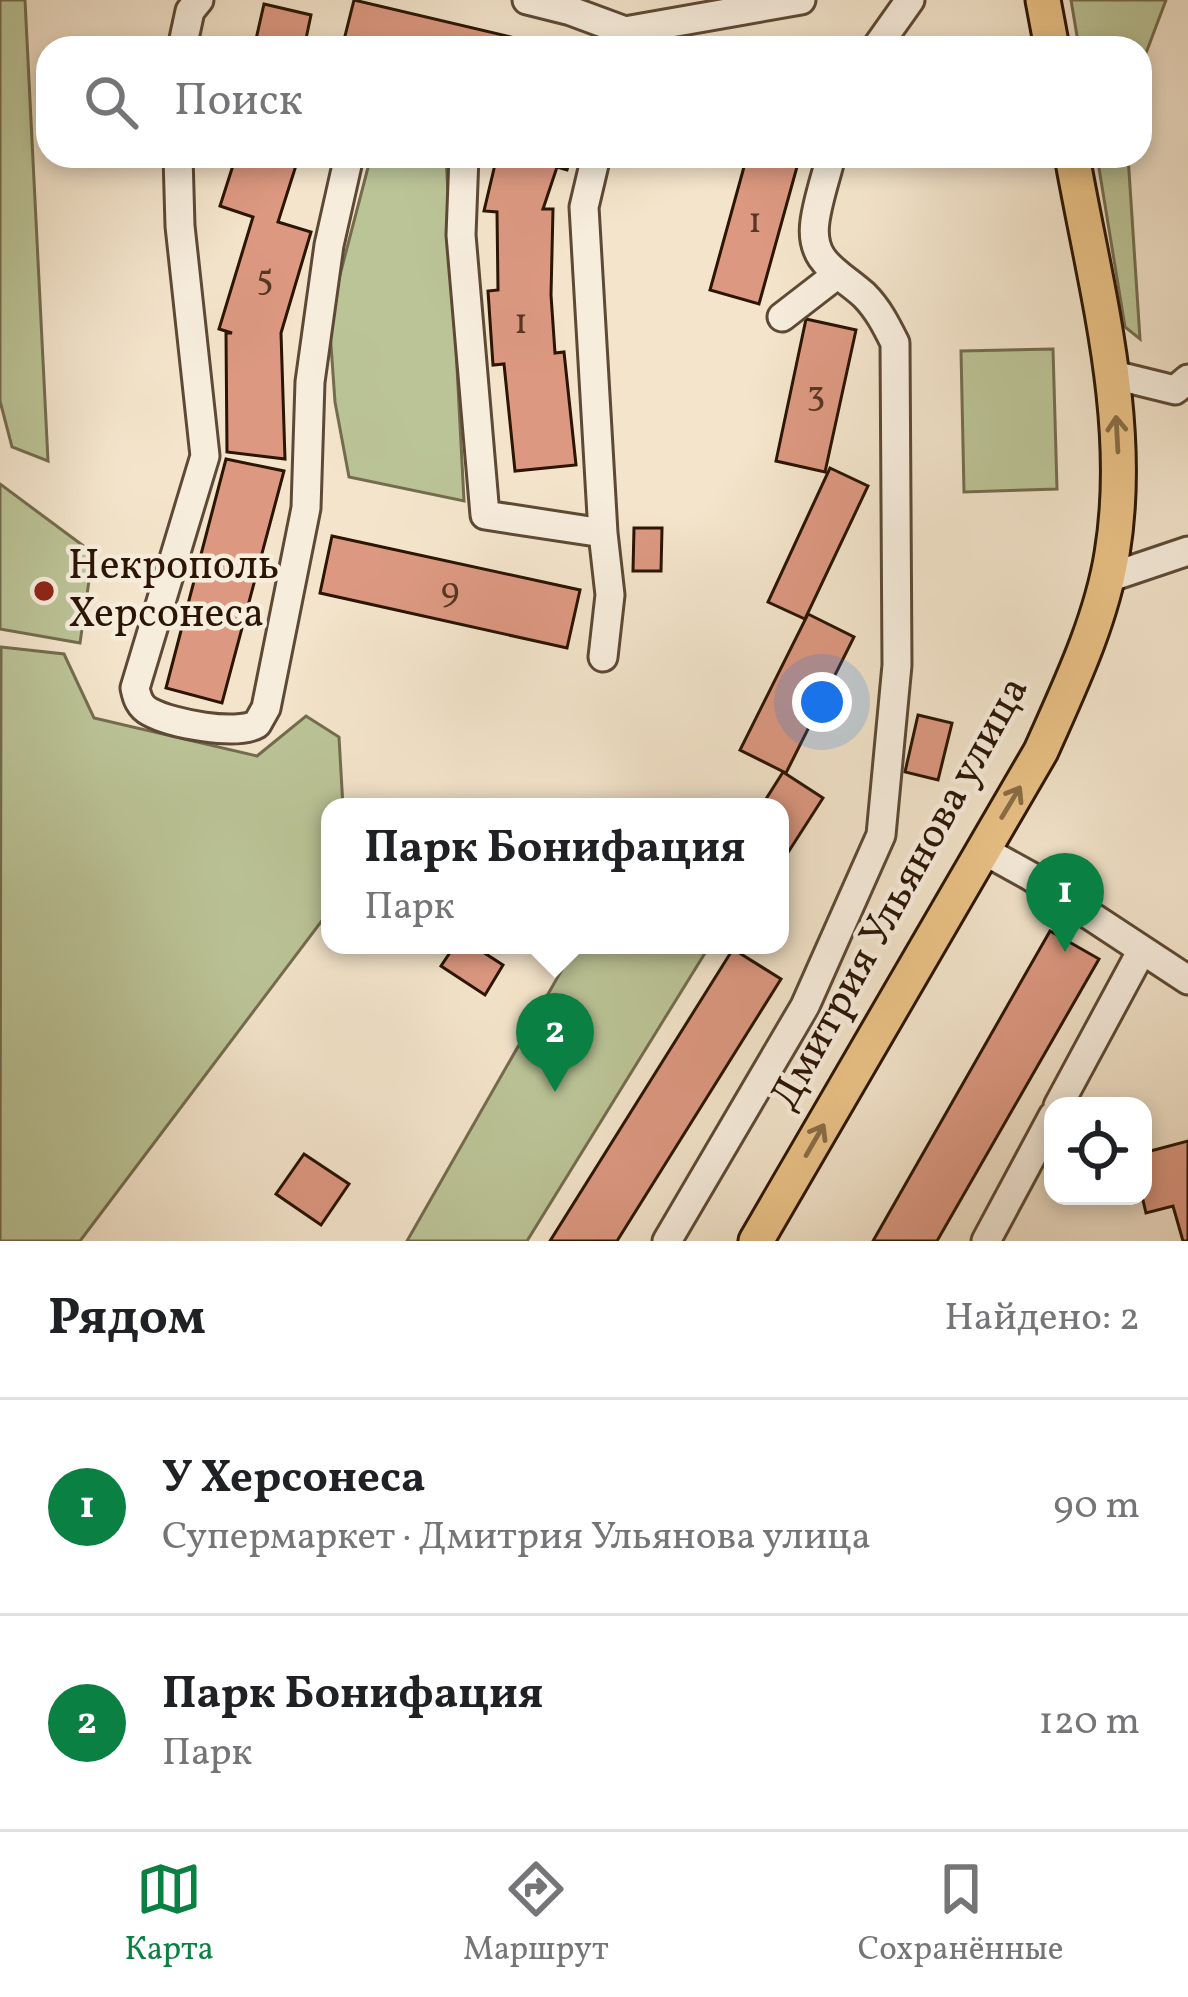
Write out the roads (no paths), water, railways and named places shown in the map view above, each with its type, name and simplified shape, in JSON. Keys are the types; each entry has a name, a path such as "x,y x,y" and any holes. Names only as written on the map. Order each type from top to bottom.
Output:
{"main road":[{"path":"1043,0 1050,36"},
{"name":"Дмитрия Ульянова улица","path":"756,1241 1041,751 1067,694 1112,557 1119,489 1118,425 1074,168"}],"street":[{"path":"185,36 190,11 199,0"},
{"path":"527,0 571,10 618,36"},
{"path":"637,36 802,0"},
{"path":"884,36 910,0"},
{"path":"178,168 180,226 205,457 135,688 152,714 232,731 257,724 266,708 306,508 310,382 328,245 346,168"},
{"path":"464,168 461,236 485,515 603,533"},
{"path":"593,168 584,207 610,595 603,657"},
{"path":"668,1241 805,1006 881,835 897,665 895,343 881,315 861,292 835,276 817,243 814,224 829,168"},
{"path":"782,317 835,276"},
{"path":"1110,374 1175,390 1188,379"},
{"path":"1105,579 1188,551"},
{"path":"982,850 1030,876 1188,980"},
{"path":"1063,1097 1141,952"},
{"path":"986,1241 1044,1133"}],"place":[{"name":"Некрополь Херсонеса","path":"44,591"},
{"name":"У Херсонеса","path":"1065,952"},
{"name":"Парк Бонифация","path":"555,1092"}]}
